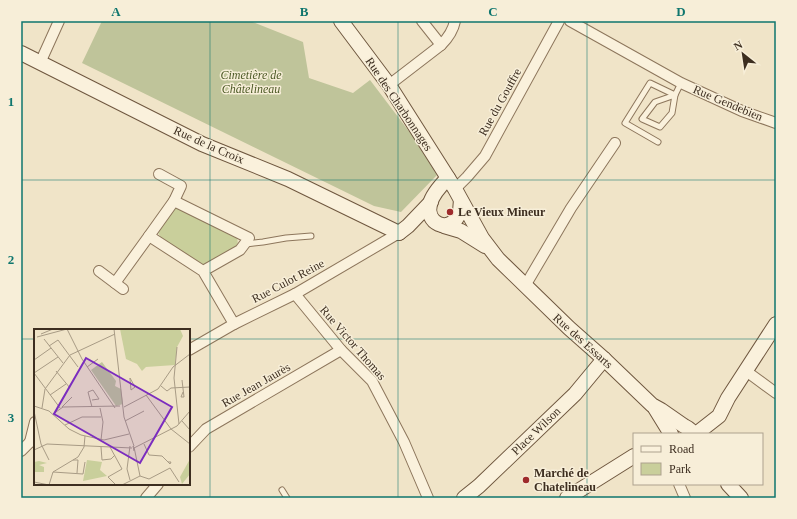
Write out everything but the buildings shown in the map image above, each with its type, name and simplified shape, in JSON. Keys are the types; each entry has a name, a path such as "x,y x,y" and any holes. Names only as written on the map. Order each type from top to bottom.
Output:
{"street":[{"path":"40,63 59,21"},
{"name":"Rue des Charbonnages","path":"341,21 389,85 489,248"},
{"path":"422,21 441,45"},
{"path":"389,85 441,45 447,39 455,21"},
{"name":"Rue du Gouffre","path":"454,190 467,178 485,156 559,21"},
{"name":"Rue Gendebien","path":"570,21 681,83 742,111 776,123"},
{"name":"Rue de la Croix","path":"21,53 202,144 288,178 399,233"},
{"path":"525,286 571,208 615,143"},
{"path":"115,282 174,201 181,186 159,174"},
{"path":"442,184 454,190 460,211 455,220 449,225 423,226 399,233 408,226 430,202 442,184"},
{"path":"174,201 249,238 240,250 203,271"},
{"path":"430,202 430,215 435,222 462,231 489,248"},
{"name":"Rue Culot Reine","path":"190,349 234,324 295,294 399,233"},
{"path":"149,236 203,271 234,324"},
{"name":"Rue des Essarts","path":"489,248 498,260 574,333 604,359 652,405 662,410 684,432"},
{"path":"99,271 123,289"},
{"name":"Rue Victor Thomas","path":"295,294 340,350 372,381 404,442 428,498"},
{"path":"684,432 718,416 776,324"},
{"name":"Rue Jean Jaurès","path":"190,446 206,429 340,350"},
{"name":"Place Wilson","path":"464,498 479,486 575,394 604,359"},
{"path":"746,371 776,393"},
{"path":"21,452 33,440"},
{"path":"567,498 633,457"},
{"path":"146,498 157,485"},
{"path":"680,485 685,498"},
{"path":"729,485 741,498"}],"lane":[{"path":"658,142 625,123 650,83 675,95"},
{"path":"675,95 655,102 642,119 660,127 672,112 675,95 681,83"},
{"path":"245,244 310,236"},
{"path":"282,490 287,498"}],"green space":[{"name":"Cimetière de Châtelineau","path":"102,21 250,21 303,42 309,78 353,93 370,80 411,134 437,175 401,212 374,206 82,63"},
{"path":"174,208 180,208 236,235 238,242 237,249 205,267 161,239 158,232"}],"place":[{"name":"Le Vieux Mineur","path":"450,212"},
{"name":"Marché de Chatelineau","path":"526,480"}]}
